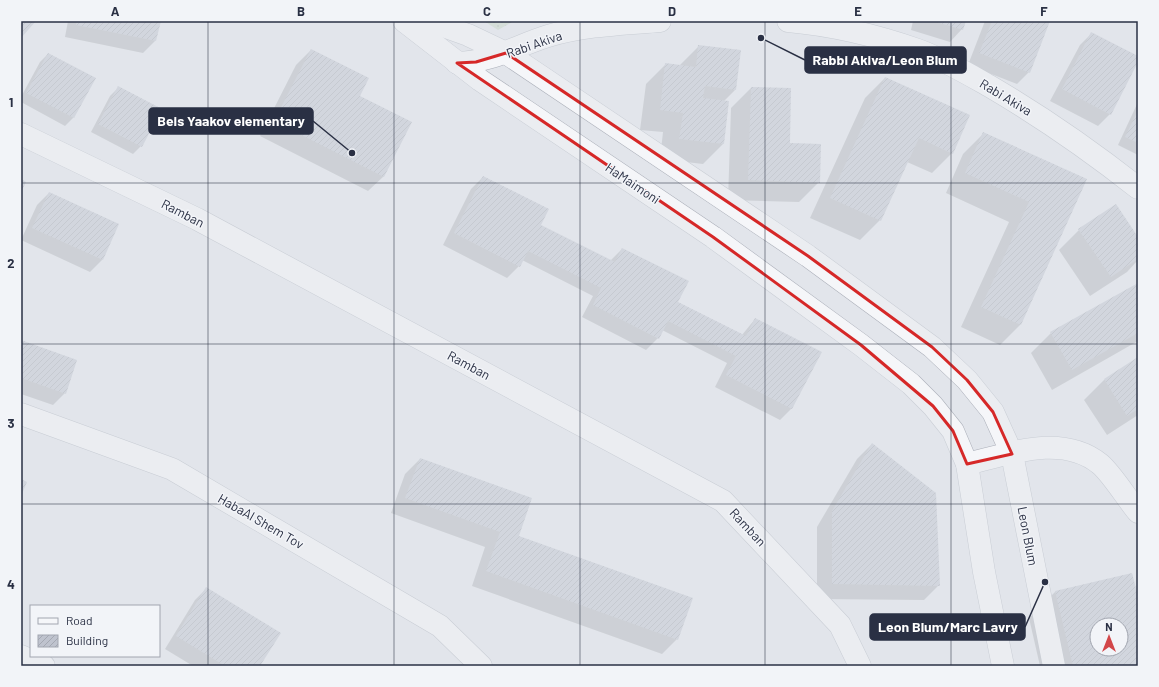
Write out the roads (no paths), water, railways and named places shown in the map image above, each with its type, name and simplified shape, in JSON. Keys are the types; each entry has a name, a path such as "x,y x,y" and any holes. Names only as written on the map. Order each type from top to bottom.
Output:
{"street":[{"name":"HaMaimoni","path":"404,21 457,63 713,237 861,345 911,384 933,406 953,431 967,464"},
{"path":"429,21 468,35 506,53"},
{"name":"Rabi Akiva","path":"457,63 476,62 506,53 548,36 574,31 660,21"},
{"name":"Rabi Akiva","path":"788,21 819,24 864,32 920,50 962,70 1025,107 1098,156 1138,188"},
{"name":"Leon Blum","path":"506,53 728,201 883,310 932,347 967,380 993,412 1012,454 1054,666"},
{"name":"Ramban","path":"21,134 204,223 723,501 840,625 860,666"},
{"name":"HabaAl Shem Tov","path":"21,414 172,469 440,626 481,666"},
{"path":"1004,666 984,572 967,464 1041,448 1063,448 1081,452 1100,464 1138,512"},
{"path":"21,656 44,666"}],"place":[{"name":"Rabbi Akiva/Leon Blum","path":"761,38"},
{"name":"Beis Yaakov elementary","path":"352,153"},
{"name":"Leon Blum/Marc Lavry","path":"1045,582"}]}
